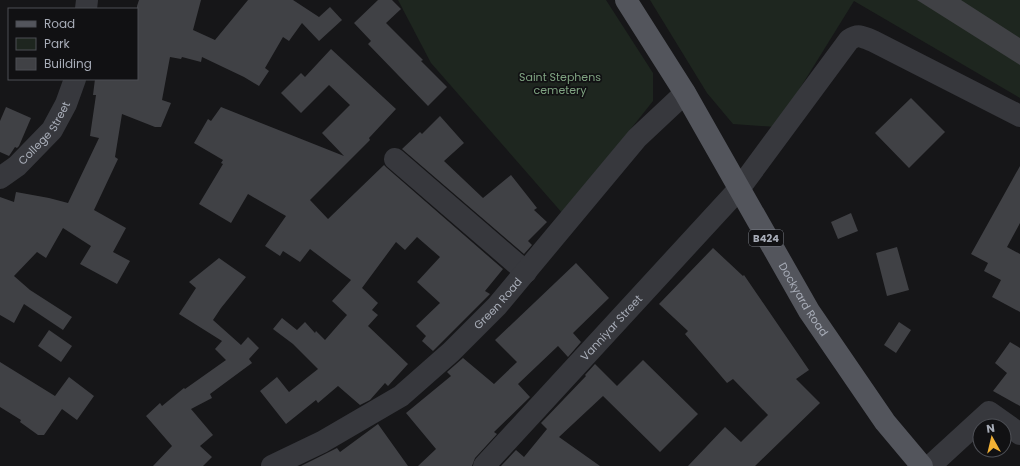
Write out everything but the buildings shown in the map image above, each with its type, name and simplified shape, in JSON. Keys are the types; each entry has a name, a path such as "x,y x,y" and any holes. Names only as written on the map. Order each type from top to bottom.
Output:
{"main road":[{"name":"Dockyard Road","path":"626,0 685,94 809,311 885,422 922,466"}],"street":[{"name":"Vanniyar Street","path":"484,466 739,189 849,40 855,36 860,36 873,41 1020,116"},
{"name":"College Street","path":"0,178 17,166 52,130 66,104 75,80"},
{"name":"Green Road","path":"272,466 322,442 401,396 451,352 497,306 637,138 685,94"},
{"path":"395,159 526,272"},
{"path":"930,466 989,412 1020,434"}],"green space":[{"name":"Saint Stephens cemetery","path":"398,0 606,0 653,73 653,101 563,214 431,63"},
{"path":"650,0 1020,0 1020,98 854,1 776,127 733,124 707,93"}]}
